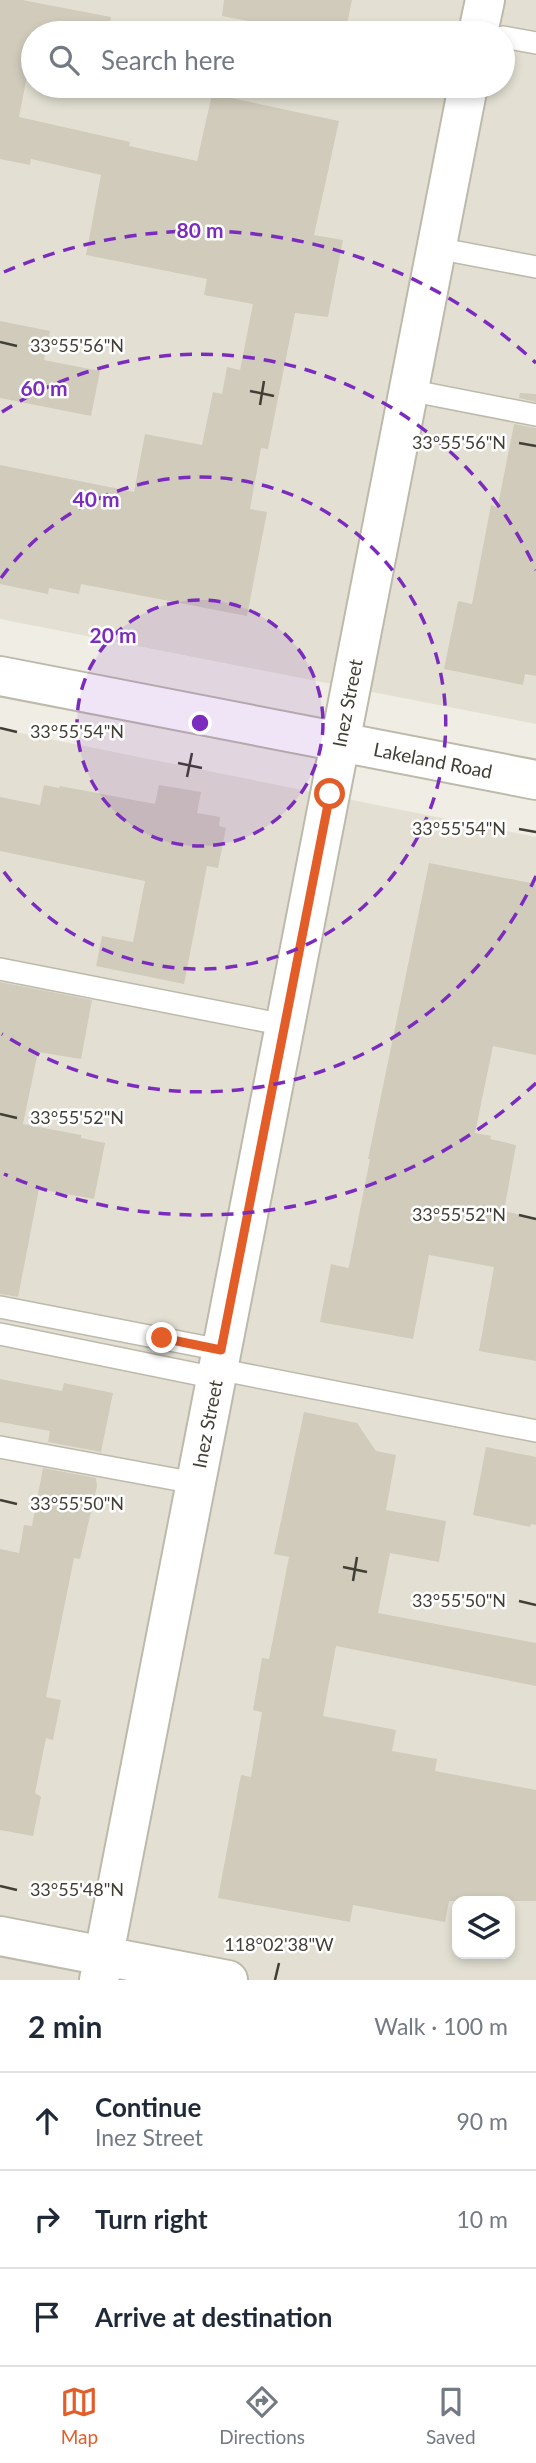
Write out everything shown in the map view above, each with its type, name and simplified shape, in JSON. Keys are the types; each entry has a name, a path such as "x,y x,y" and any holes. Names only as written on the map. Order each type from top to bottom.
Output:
{"street":[{"path":"482,21 485,0"},
{"name":"Inez Street","path":"101,1968 466,98"},
{"name":"Lakeland Road","path":"0,676 536,780"},
{"path":"0,1936 101,1968 228,1980"}],"lane":[{"path":"515,39 536,43"},
{"path":"436,248 536,267"},
{"path":"408,390 536,415"},
{"path":"0,969 285,1025"},
{"path":"0,1307 218,1365 536,1431"},
{"path":"0,1334 218,1365"},
{"path":"0,1447 195,1483"}],"shaded area":[{"path":"0,0 536,0 536,724 0,619"},
{"path":"0,729 536,837 536,1980 0,1980"}],"building":[{"path":"0,0 22,0 111,17 110,21 21,21 23,98 19,117 130,142 129,146 197,161 211,98 231,98 339,121 314,235 343,240 328,317 295,313 268,449 261,448 250,509 267,512 247,616 81,584 79,594 49,588 48,594 0,584 0,465 134,492 145,434 202,445 213,392 222,394 227,367 240,370 253,304 204,295 207,279 86,255 101,175 31,159 30,165 0,159"},
{"path":"224,0 352,0 348,21 248,21 222,16"},
{"path":"0,321 50,331 44,360 100,371 91,416 0,398"},
{"path":"520,393 536,394 536,402 519,398"},
{"path":"514,424 536,428 536,676 525,674 523,685 444,669 458,601 472,604 491,505 498,505"},
{"path":"44,785 155,804 159,785 201,792 197,813 220,817 219,826 226,828 218,868 207,866 184,984 96,966 102,936 133,942 145,881 0,851 0,797 40,805"},
{"path":"429,863 536,884 536,1055 493,1046 475,1133 516,1145 504,1211 536,1218 536,1361 479,1351 494,1267 429,1255 413,1339 320,1322 331,1264 349,1266 368,1159"},
{"path":"0,982 92,1000 81,1059 38,1052 23,1124 81,1135 81,1138 105,1143 94,1199 39,1189 18,1297 0,1294"},
{"path":"0,1379 62,1391 64,1383 113,1393 101,1452 48,1442 50,1431 0,1422"},
{"path":"304,1412 357,1423 376,1451 396,1455 386,1510 446,1521 439,1562 390,1553 378,1613 536,1643 536,1686 336,1646 323,1716 396,1730 392,1751 437,1759 435,1771 536,1790 536,1901 515,1901 515,1896 452,1896 445,1922 353,1905 350,1922 218,1898 241,1775 251,1777 262,1712 253,1710 262,1658 269,1659 289,1557 274,1554"},
{"path":"486,1447 536,1457 536,1525 531,1524 530,1527 473,1515"},
{"path":"43,1468 96,1478 97,1486 80,1559 74,1558 46,1697 61,1700 53,1740 46,1738 35,1793 41,1797 33,1836 0,1830 0,1549 19,1553 24,1525 32,1526"}],"route":[{"path":"162,1338 221,1350 330,794"}]}
